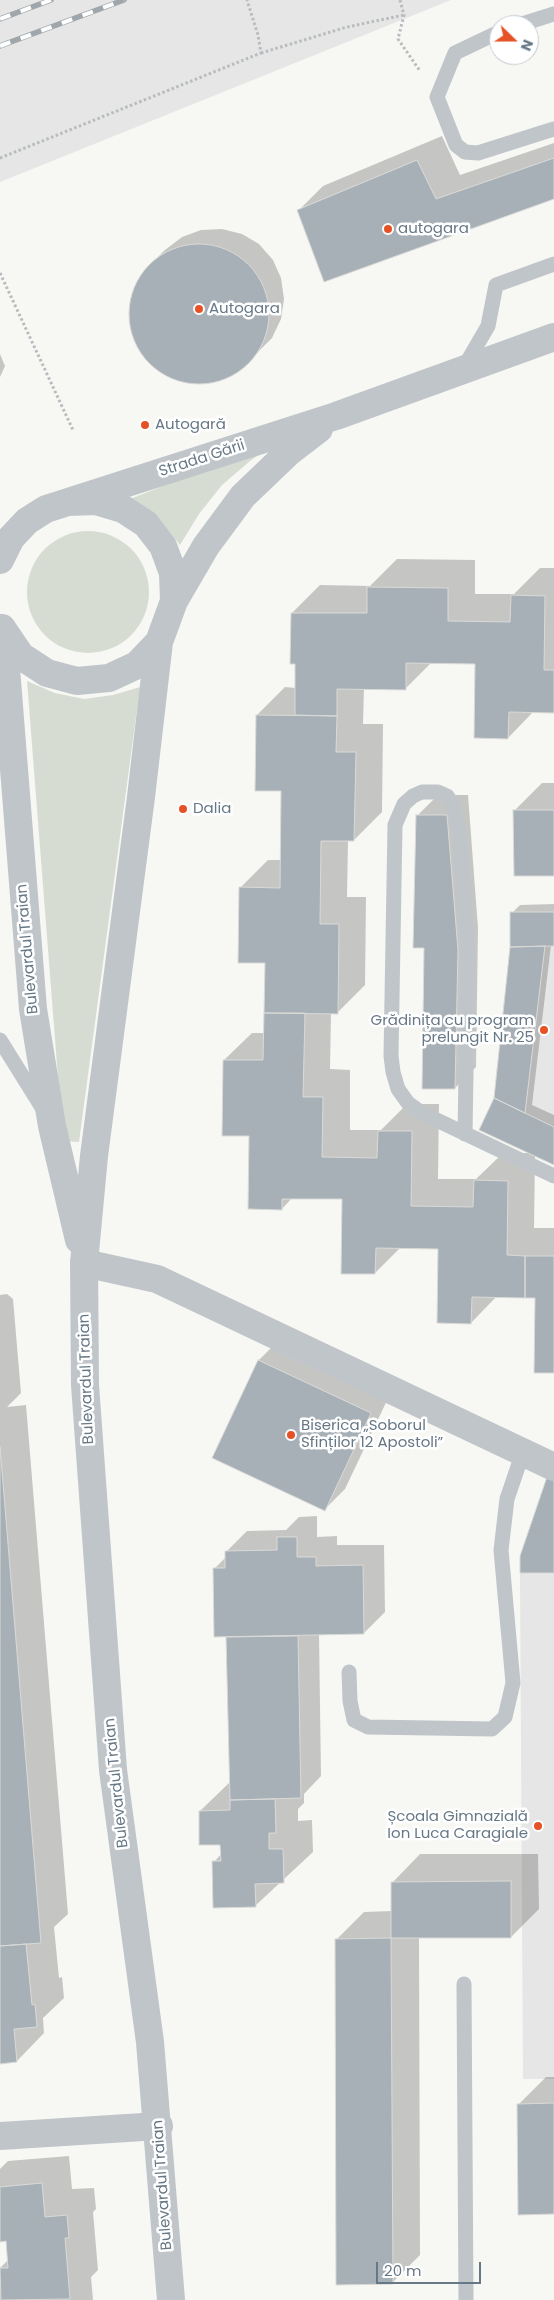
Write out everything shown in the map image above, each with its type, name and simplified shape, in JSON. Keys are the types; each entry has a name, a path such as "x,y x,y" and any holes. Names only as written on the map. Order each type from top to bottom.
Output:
{"street":[{"name":"Strada Gării","path":"0,559 11,538 27,521 46,509 336,416 554,337"},
{"name":"Strada Gării","path":"174,600 206,546 243,496 289,452 336,416"},
{"path":"1,624 21,656 47,673 77,681 109,678 137,664 159,642 174,600 173,573 163,546 146,524 123,509 96,501 68,502"},
{"name":"Bulevardul Traian","path":"1,624 32,1009 52,1126 84,1264"},
{"name":"Bulevardul Traian","path":"159,642 141,798 94,1156 84,1264 86,1385 113,1770 150,2042 159,2126 172,2300"},
{"path":"84,1264 157,1279 554,1467"},
{"path":"0,2136 159,2126"}],"lane":[{"path":"539,19 554,14"},
{"path":"489,37 455,53 437,97 456,145 465,152 478,153 554,129"},
{"path":"462,370 488,326 496,286 554,264"},
{"path":"465,1134 468,949 459,830 453,804 447,796 438,792 422,792 413,796 404,804 394,825 391,1056 398,1090 408,1103 422,1113 465,1134 554,1176"},
{"path":"0,1040 52,1126"},
{"path":"349,1672 350,1701 354,1720 368,1727 492,1729 505,1717 512,1683 501,1550 507,1499 522,1452"},
{"path":"464,1984 466,2300"}],"path":[{"path":"247,0 258,34 261,53"},
{"path":"400,0 404,15 398,39 437,97"},
{"path":"0,158 261,53 346,27 404,15"},
{"path":"0,273 72,430"}],"shaded area":[{"path":"0,0 451,0 0,182"},
{"path":"280,440 250,461 222,485 199,514 180,545 158,517 130,499"},
{"path":"88,531 100,532 111,536 122,541 131,549 139,558 144,569 148,580 148,604 144,615 139,626 131,635 122,643 111,648 100,652 88,653 76,652 65,648 54,643 45,635 37,626 32,615 28,604 27,592 28,580 32,569 37,558 45,549 54,541 65,536 76,532"},
{"path":"27,681 55,693 84,699 113,695 140,687 79,1142 63,1141"},
{"name":"Grădinița cu program prelungit Nr. 25","path":"545,946 554,946 554,1127 525,1113"},
{"name":"Școala Gimnazială Ion Luca Caragiale","path":"520,1573 554,1573 554,2079 523,2079"}],"building":[{"name":"autogara","path":"554,158 554,199 324,282 297,210 417,160 436,199"},
{"name":"Autogara","path":"199,244 226,250 238,256 248,265 257,275 263,287 269,314 263,341 257,353 248,363 238,372 226,378 199,384 172,378 160,372 150,363 141,353 135,341 129,314 135,287 141,275 150,265 160,256 172,250"},
{"path":"367,587 448,588 448,621 510,622 511,595 545,596 544,670 554,670 554,713 509,712 508,739 474,738 475,664 406,663 406,690 337,689 337,716 295,715 295,664 290,664 291,613 367,613"},
{"path":"256,715 337,716 336,752 356,752 354,841 321,841 320,924 339,924 338,1014 264,1013 265,963 238,963 239,887 280,888 281,791 255,791"},
{"path":"513,810 554,810 554,876 514,876"},
{"path":"416,815 447,815 458,950 455,1089 422,1089 424,948 413,948"},
{"path":"510,912 554,912 554,946 510,947"},
{"path":"545,946 525,1113 494,1098 510,947"},
{"path":"264,1013 305,1013 303,1097 323,1097 322,1157 377,1158 378,1131 412,1131 411,1206 473,1207 474,1180 508,1181 507,1255 525,1256 525,1298 472,1297 471,1324 437,1323 438,1249 376,1248 375,1274 341,1274 342,1199 282,1199 282,1210 248,1209 249,1136 222,1136 223,1060 263,1060"},
{"path":"494,1098 554,1127 554,1165 479,1130"},
{"path":"525,1256 554,1256 554,1373 534,1373 535,1298 525,1298"},
{"name":"Biserica „Soborul Sfinților 12 Apostoli”","path":"258,1360 371,1413 325,1511 212,1458"},
{"path":"0,1447 41,1943 0,1946"},
{"path":"549,1471 554,1473 554,1573 520,1573 520,1556"},
{"path":"277,1537 297,1537 297,1557 316,1557 316,1566 363,1565 364,1634 214,1637 213,1568 225,1568 225,1551 277,1550"},
{"path":"298,1636 301,1798 230,1800 226,1637"},
{"path":"275,1799 276,1833 269,1833 269,1849 283,1849 284,1883 255,1884 256,1907 213,1908 212,1861 221,1861 220,1845 199,1845 199,1811 230,1810 230,1800"},
{"path":"511,1881 511,1938 391,1938 391,1882"},
{"path":"391,1938 393,2284 336,2285 335,1939"},
{"path":"26,1944 32,2005 35,2004 37,2027 14,2029 17,2062 0,2064 0,1946"},
{"path":"554,2103 554,2214 518,2215 517,2104"},
{"path":"42,2183 45,2217 67,2215 69,2238 65,2238 70,2299 1,2300 0,2268 8,2268 6,2241 0,2242 0,2187"}],"railway":[{"path":"0,19 51,0"},
{"path":"0,46 124,0"}],"place":[{"name":"autogara","path":"388,229"},
{"name":"Autogara","path":"199,309"},
{"name":"Autogară","path":"145,425"},
{"name":"Dalia","path":"183,809"},
{"name":"Grădinița cu program prelungit Nr. 25","path":"544,1030"},
{"name":"Biserica „Soborul Sfinților 12 Apostoli”","path":"291,1435"},
{"name":"Școala Gimnazială Ion Luca Caragiale","path":"538,1826"}]}
